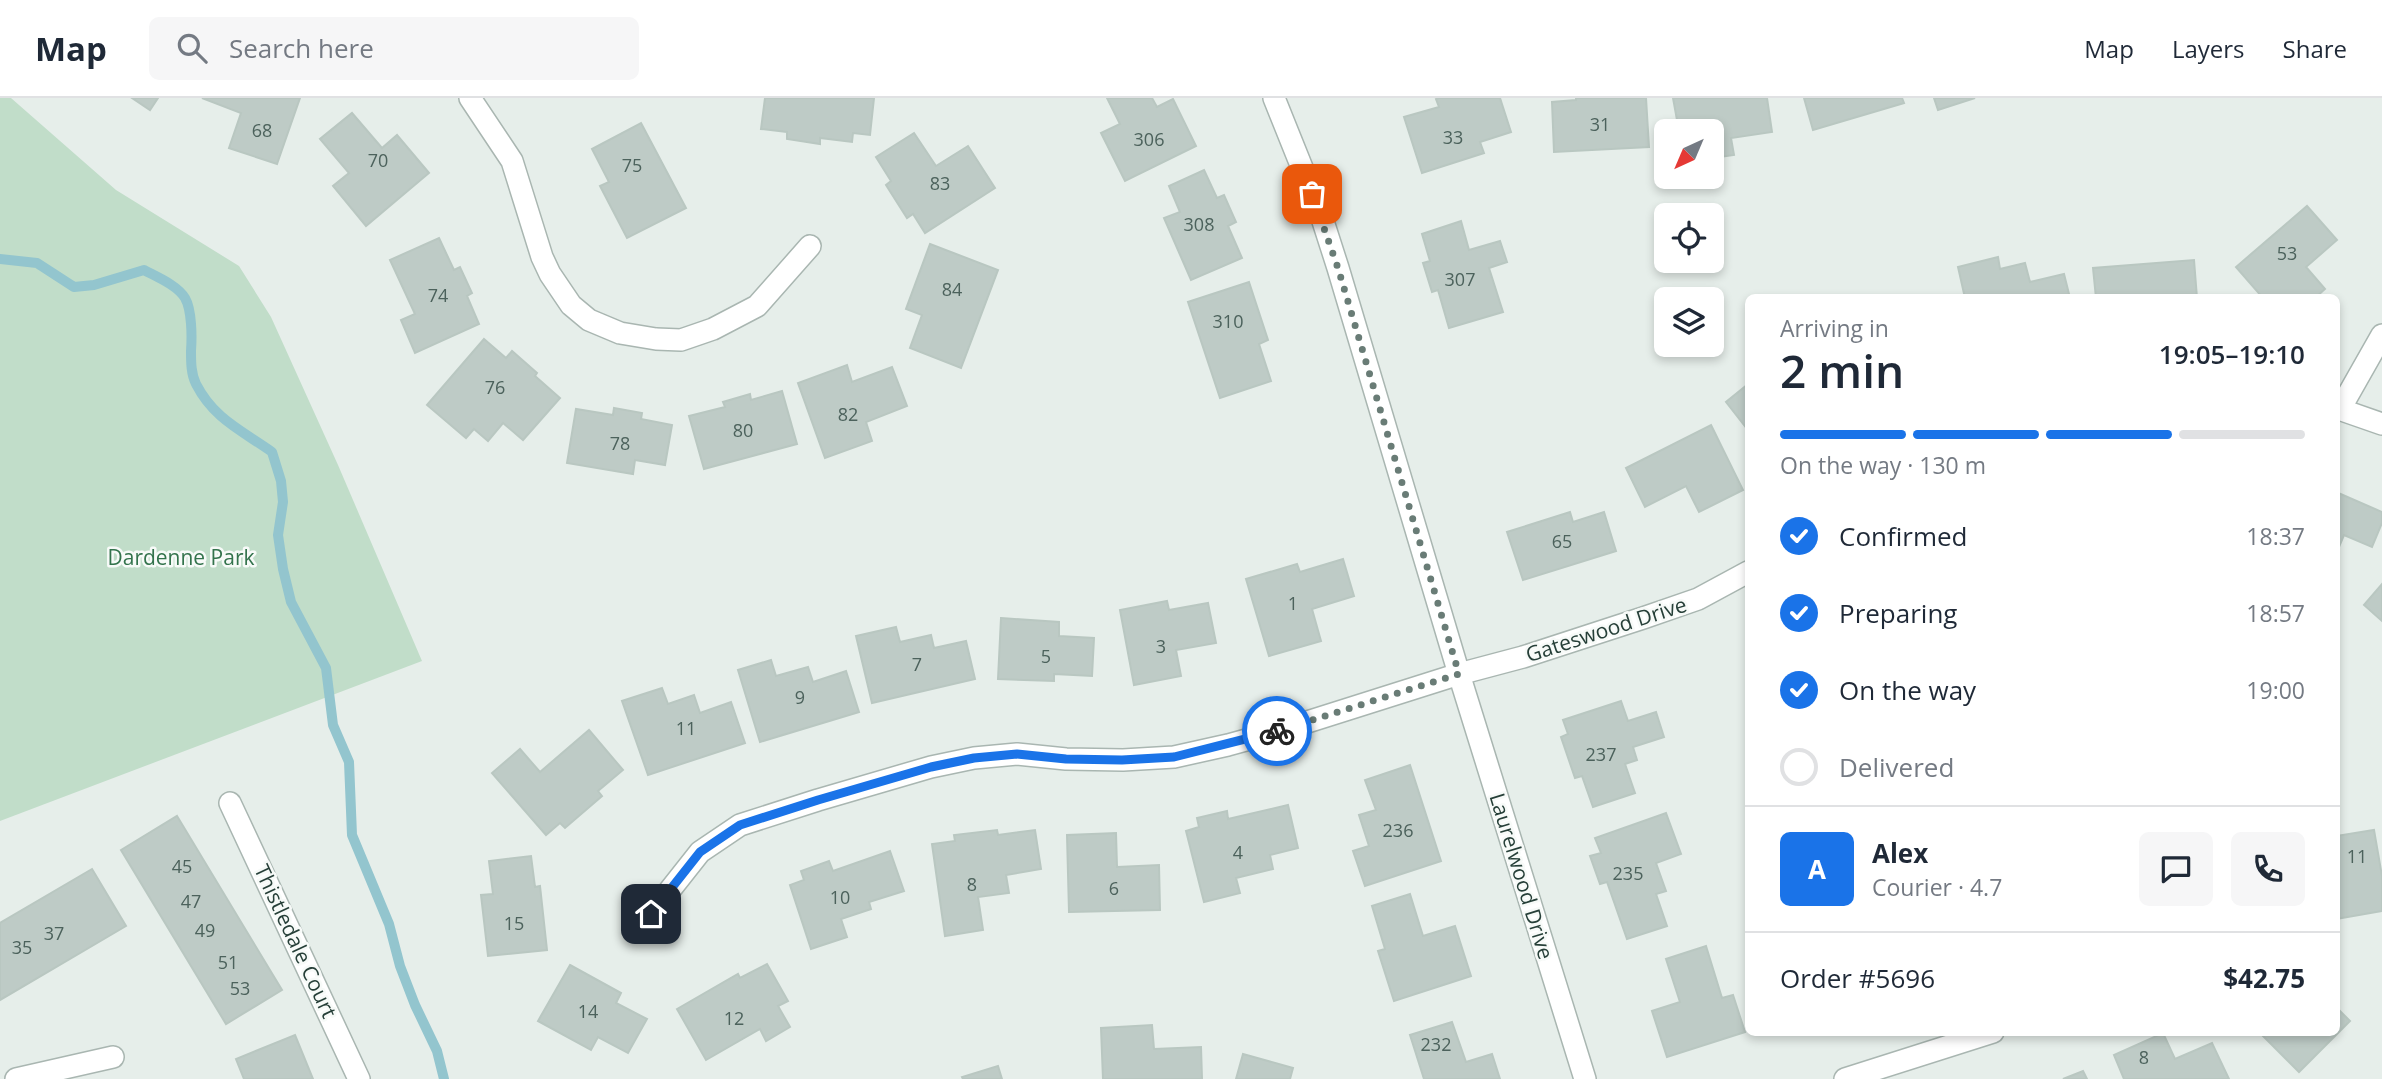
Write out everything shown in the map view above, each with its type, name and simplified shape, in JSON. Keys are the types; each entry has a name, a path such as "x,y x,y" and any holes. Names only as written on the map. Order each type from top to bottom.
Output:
{"street":[{"path":"470,98 512,162 542,257 550,274 571,305 589,320 620,333 681,340 713,329 757,306 810,246"},
{"name":"Laurelwood Drive","path":"1274,98 1321,215 1338,268 1459,674 1585,1079"},
{"path":"2340,406 2382,335"},
{"path":"2340,410 2382,424"},
{"name":"Gateswood Drive","path":"651,914 700,852 740,825 818,800 931,767 974,758 1017,754 1100,760 1174,757 1282,730 1459,674 1524,657 1698,599 1745,574"},
{"name":"Thistledale Court","path":"230,803 347,1048 359,1079"},
{"path":"1845,1079 1980,1036"},
{"path":"16,1079 113,1057"}],"green space":[{"name":"Dardenne Park","path":"0,98 11,98 116,190 239,266 271,317 422,661 0,821"}],"building":[{"path":"132,98 158,98 150,110"},
{"path":"202,98 300,98 277,164 229,148 241,113"},
{"path":"765,98 874,98 870,135 853,133 852,142 820,138 820,144 787,139 787,132 761,129"},
{"path":"1107,98 1152,98 1157,107 1173,99 1196,146 1125,181 1101,133 1120,124"},
{"path":"1439,98 1500,98 1511,132 1480,142 1484,153 1422,173 1404,117 1439,107 1436,99"},
{"path":"1576,98 1646,98 1649,147 1554,152 1552,102"},
{"path":"1673,98 1767,98 1772,132 1731,138 1734,155 1724,156 1724,119 1677,119"},
{"path":"1804,98 1902,98 1904,103 1813,130"},
{"path":"1934,98 1975,98 1938,110"},
{"path":"352,113 382,148 397,135 429,173 366,226 333,186 349,173 320,139"},
{"path":"641,123 686,208 627,238 600,186 609,182 592,149"},
{"path":"914,133 936,166 968,146 995,188 925,233 913,214 907,218 886,185 891,181 876,157"},
{"path":"1204,170 1217,198 1224,195 1236,222 1228,226 1242,258 1191,280 1164,218 1180,212 1169,186"},
{"path":"2307,206 2337,240 2306,267 2325,289 2319,294 2260,294 2236,267"},
{"path":"1461,221 1469,250 1500,241 1507,262 1489,268 1503,312 1449,328 1438,290 1432,292 1423,263 1430,261 1422,234"},
{"path":"439,238 454,270 460,267 472,293 467,296 479,324 415,353 401,320 415,314 390,260"},
{"path":"930,244 998,270 961,368 910,348 922,315 906,309"},
{"path":"1998,257 2000,269 2025,263 2030,282 2064,274 2069,294 1964,294 1958,267"},
{"path":"2194,260 2197,294 2096,294 2093,268"},
{"path":"1249,282 1268,340 1259,344 1271,381 1220,398 1188,302"},
{"path":"484,339 506,358 512,351 560,398 523,440 503,423 488,441 474,429 466,438 427,405"},
{"path":"847,365 852,382 892,367 907,406 866,422 872,441 825,458 798,383"},
{"path":"1745,386 1745,426 1726,402"},
{"path":"782,391 797,444 704,469 689,416 725,407 723,402 750,394 751,400"},
{"path":"614,408 642,413 641,419 672,425 665,465 635,460 633,474 567,463 576,409 613,415"},
{"path":"1711,425 1743,490 1699,512 1686,486 1645,507 1626,468"},
{"path":"2340,494 2382,512 2382,523 2372,547 2344,535 2340,544"},
{"path":"1570,512 1573,522 1604,512 1616,551 1523,580 1507,532"},
{"path":"1343,559 1354,596 1312,609 1321,641 1269,656 1246,579 1297,564 1300,572"},
{"path":"2382,584 2382,621 2364,605"},
{"path":"1167,601 1169,610 1208,603 1216,643 1176,650 1181,676 1134,685 1120,610"},
{"path":"1001,618 1059,622 1059,636 1094,638 1092,676 1054,674 1054,681 998,679"},
{"path":"896,627 900,642 931,635 934,648 966,641 975,679 872,703 856,636"},
{"path":"771,660 776,676 808,667 813,682 846,671 859,712 760,742 738,670"},
{"path":"662,688 668,704 694,695 700,713 731,702 745,743 648,775 622,701"},
{"path":"1621,701 1628,721 1656,712 1664,737 1633,747 1637,760 1625,764 1635,793 1593,807 1582,776 1575,778 1561,737 1568,734 1563,720"},
{"path":"589,730 623,770 598,791 602,796 565,828 560,823 546,835 492,773 520,749 540,772"},
{"path":"1410,765 1441,861 1365,886 1353,851 1369,846 1359,815 1376,810 1365,780"},
{"path":"1288,805 1298,848 1270,855 1273,869 1236,878 1240,893 1204,902 1186,831 1199,827 1197,818 1227,811 1228,819"},
{"path":"1666,813 1681,854 1656,863 1666,891 1656,894 1667,926 1627,939 1607,882 1600,884 1590,856 1601,853 1595,838"},
{"path":"177,816 282,990 226,1024 121,850"},
{"path":"997,830 998,835 1035,830 1041,869 1006,875 1009,893 978,897 983,930 945,936 932,844 955,841 954,835"},
{"path":"2374,830 2382,876 2382,911 2340,918 2340,835"},
{"path":"1116,833 1117,867 1159,865 1160,910 1069,912 1067,835"},
{"path":"890,851 904,891 869,902 871,909 841,919 847,937 811,949 790,885 804,880 801,871 829,861 833,871"},
{"path":"531,856 535,887 540,886 547,950 488,956 481,895 493,894 489,861"},
{"path":"92,869 126,926 0,1000 0,923"},
{"path":"1410,894 1423,936 1455,926 1471,976 1394,1001 1378,951 1385,949 1372,906"},
{"path":"1706,946 1722,998 1733,995 1745,1032 1667,1057 1652,1011 1680,1002 1666,959"},
{"path":"767,964 788,1001 778,1006 790,1027 766,1041 760,1029 706,1060 677,1009 738,974 740,978"},
{"path":"570,965 621,993 616,1003 647,1019 628,1053 598,1037 591,1050 538,1021"},
{"path":"2340,1011 2350,1021 2340,1031"},
{"path":"1452,1022 1466,1062 1492,1054 1500,1079 1424,1079 1410,1035"},
{"path":"1152,1025 1154,1049 1201,1047 1202,1079 1103,1079 1101,1028"},
{"path":"295,1035 313,1079 244,1079 236,1059"},
{"path":"2156,1036 2164,1036 2175,1059 2212,1043 2229,1079 2124,1079 2114,1055"},
{"path":"2263,1036 2335,1036 2299,1072"},
{"path":"1243,1054 1293,1068 1290,1079 1236,1079"},
{"path":"998,1066 1002,1079 962,1077"},
{"path":"2083,1071 2087,1079 2063,1079"}],"waterway":[{"path":"0,259 37,263 74,287 94,285 144,270 172,285 185,298 189,309 192,372 203,396 229,423 272,452 281,481 283,502 278,535 283,569 291,602 326,668 333,725 349,762 352,835 389,924 400,966 415,1005 437,1051 444,1079"}],"way so far":[{"path":"1277,731 1459,674 1338,268 1312,194"}],"route":[{"path":"651,914 700,852 740,825 818,800 931,767 974,758 1017,754 1066,759 1174,757 1277,731"}]}
